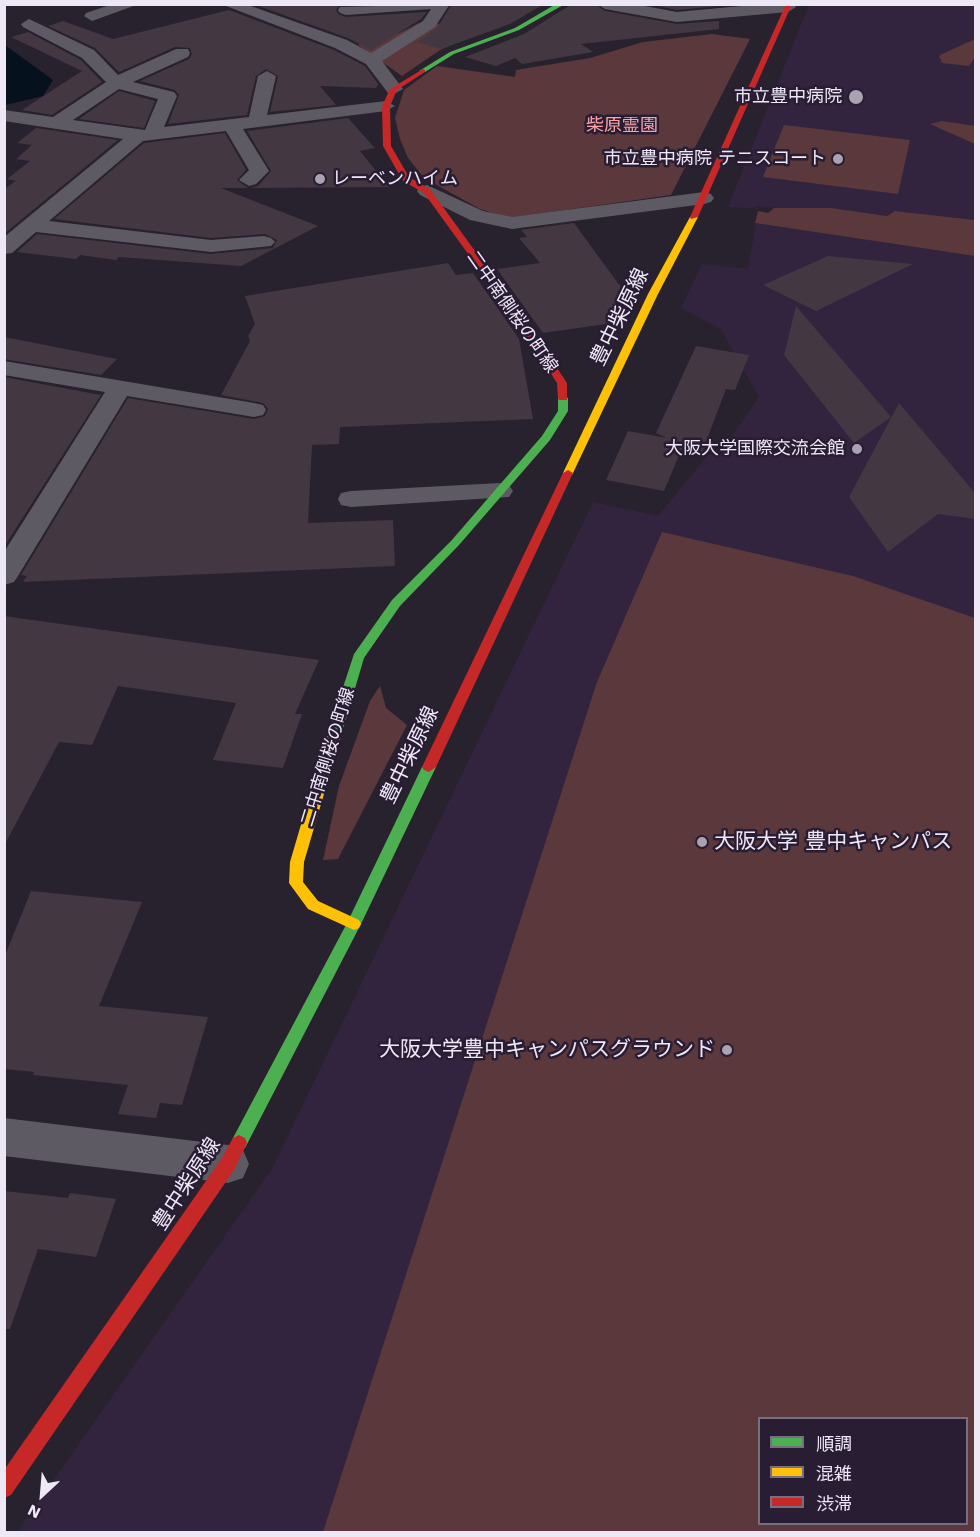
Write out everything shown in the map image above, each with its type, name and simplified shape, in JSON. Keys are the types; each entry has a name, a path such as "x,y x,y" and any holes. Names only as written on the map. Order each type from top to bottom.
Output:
{"street":[{"path":"92,16 130,4"},
{"path":"229,4 341,44 372,60 390,97"},
{"path":"341,44 354,38 343,7 441,4"},
{"path":"372,60 429,24 441,4"},
{"path":"6,116 145,135 257,121 390,97 452,53 517,29 562,4"},
{"path":"605,4 677,17 789,6"},
{"name":"豊中柴原線","path":"4,1488 228,1164 354,924 643,315 704,198 789,6"},
{"path":"4,248 145,135 168,96 116,83 88,54 29,24"},
{"path":"57,123 116,83 182,53"},
{"path":"257,121 267,76"},
{"name":"二中南側桜の町線","path":"354,924 313,905 296,883 297,862 358,657 396,603 455,543 546,438 563,411 562,383 522,322 427,191 406,178 387,146 390,97"},
{"path":"231,124 259,171 249,180"},
{"path":"427,191 477,216 512,223 704,198"},
{"path":"33,225 211,246 264,242"},
{"path":"4,368 254,410"},
{"path":"4,576 119,388"},
{"path":"351,499 500,491"},
{"path":"4,1137 228,1164"}],"shaded area":[{"name":"市立豊中病院","path":"809,5 975,5 975,220 895,211 887,216 825,208 791,210 760,206 728,207"},
{"name":"大阪大学豊中キャンパスグラウンド","path":"756,223 975,256 975,1532 17,1532 272,1169 593,502 658,516 709,454 719,455 759,397 721,329 681,308 702,264 748,269"}],"green space":[{"path":"419,23 448,24 478,34 440,50 402,76 358,45 364,40 399,33"},
{"name":"柴原霊園","path":"712,34 750,39 671,195 509,218 480,209 424,178 408,158 400,139 395,118 404,90 437,66 515,77 516,70 590,58 643,42"},
{"path":"975,39 975,57 969,66 942,63 939,56"},
{"path":"942,121 975,126 975,144 930,124"},
{"name":"市立豊中病院 テニスコート","path":"784,125 910,140 898,194 763,177"},
{"path":"774,208 831,208 887,216 895,211 975,220 975,256 755,223 758,211 768,213"},
{"name":"大阪大学豊中キャンパスグラウンド","path":"662,532 853,576 975,618 975,1532 323,1532 597,682"},
{"path":"380,686 386,708 407,725 338,859 323,860 339,786 370,701"}],"water":[{"path":"5,45 53,80 43,96 5,105"}],"building":[{"path":"253,4 349,4 340,5 336,9 338,14 346,17 427,12 421,19 371,50 348,38"},
{"path":"452,4 544,4 510,24 441,49 417,42 437,28"},
{"path":"572,4 595,4 605,11 677,24 719,21 719,29 581,44 593,52 522,64 515,58 496,66 465,57 524,34"},
{"path":"649,4 718,4 718,6 677,10"},
{"path":"229,10 334,50 365,66 378,84 376,88 320,86 336,105 270,112 278,76 266,69 256,76 247,115 168,124 179,95 175,90 140,81 189,59 192,54 190,48 175,47 119,72 95,48 48,26 63,21 113,39"},
{"path":"28,32 81,60 102,82 52,115 22,110 82,71 11,37"},
{"path":"119,91 155,101 144,128 79,119"},
{"path":"348,118 375,148 360,151 389,187 251,188 258,186 271,171 247,131"},
{"path":"36,128 118,140 4,234 4,189 16,181 7,179 30,161 16,159 32,145 17,143"},
{"path":"225,133 246,170 237,180 248,188 221,188 318,226 241,266 119,257 116,260 80,255 76,259 17,252 37,234 211,254 273,248 277,240 265,234 211,238 54,219 144,143"},
{"path":"574,223 634,305 627,321 543,333 497,269 540,263 519,238 527,237 521,230"},
{"path":"828,256 913,264 816,311 763,285"},
{"path":"448,263 456,275 473,273 519,339 533,419 340,427 339,444 312,445 308,523 393,520 395,566 23,582 27,576 21,575 128,398 254,419 265,416 268,409 263,403 221,395 250,341 248,336 255,324 245,296"},
{"path":"796,306 891,417 854,443 784,355"},
{"path":"4,337 117,359 101,375 4,359"},
{"path":"696,346 749,355 735,390 726,389 701,455 683,446 664,491 606,480 628,431 667,438 656,433"},
{"path":"4,377 101,395 4,547"},
{"path":"899,403 975,493 975,519 938,514 888,552 849,497"},
{"path":"4,616 319,660 295,714 302,714 283,768 213,760 236,703 118,686 92,745 59,742 4,846"},
{"path":"31,891 142,902 99,1006 208,1017 182,1105 160,1103 156,1118 118,1114 128,1085 33,1075 34,1072 4,1069 4,958"},
{"path":"4,1191 68,1198 70,1193 116,1199 96,1257 38,1249 10,1329 4,1329"}],"traffic: fast":[{"path":"423,71 452,53 517,29 562,4"},
{"path":"334,736 358,657 396,603 455,543 546,438 563,411 563,398"},
{"path":"239,1143 354,924 429,767"}],"traffic: slow":[{"path":"568,473 653,294 694,217"},
{"path":"334,736 297,862 296,883 313,905 354,924"}],"traffic: jam":[{"path":"694,217 789,4"},
{"path":"423,71 394,89 386,106 387,146 406,179 427,191 522,322 562,383 563,398"},
{"path":"429,767 568,473"},
{"path":"4,1488 228,1164 239,1143"}],"place":[{"name":"市立豊中病院","path":"856,97"},
{"name":"市立豊中病院 テニスコート","path":"838,159"},
{"name":"レーベンハイム","path":"320,179"},
{"name":"大阪大学国際交流会館","path":"857,449"},
{"name":"大阪大学 豊中キャンパス","path":"702,842"},
{"name":"大阪大学豊中キャンパスグラウンド","path":"727,1050"}]}
